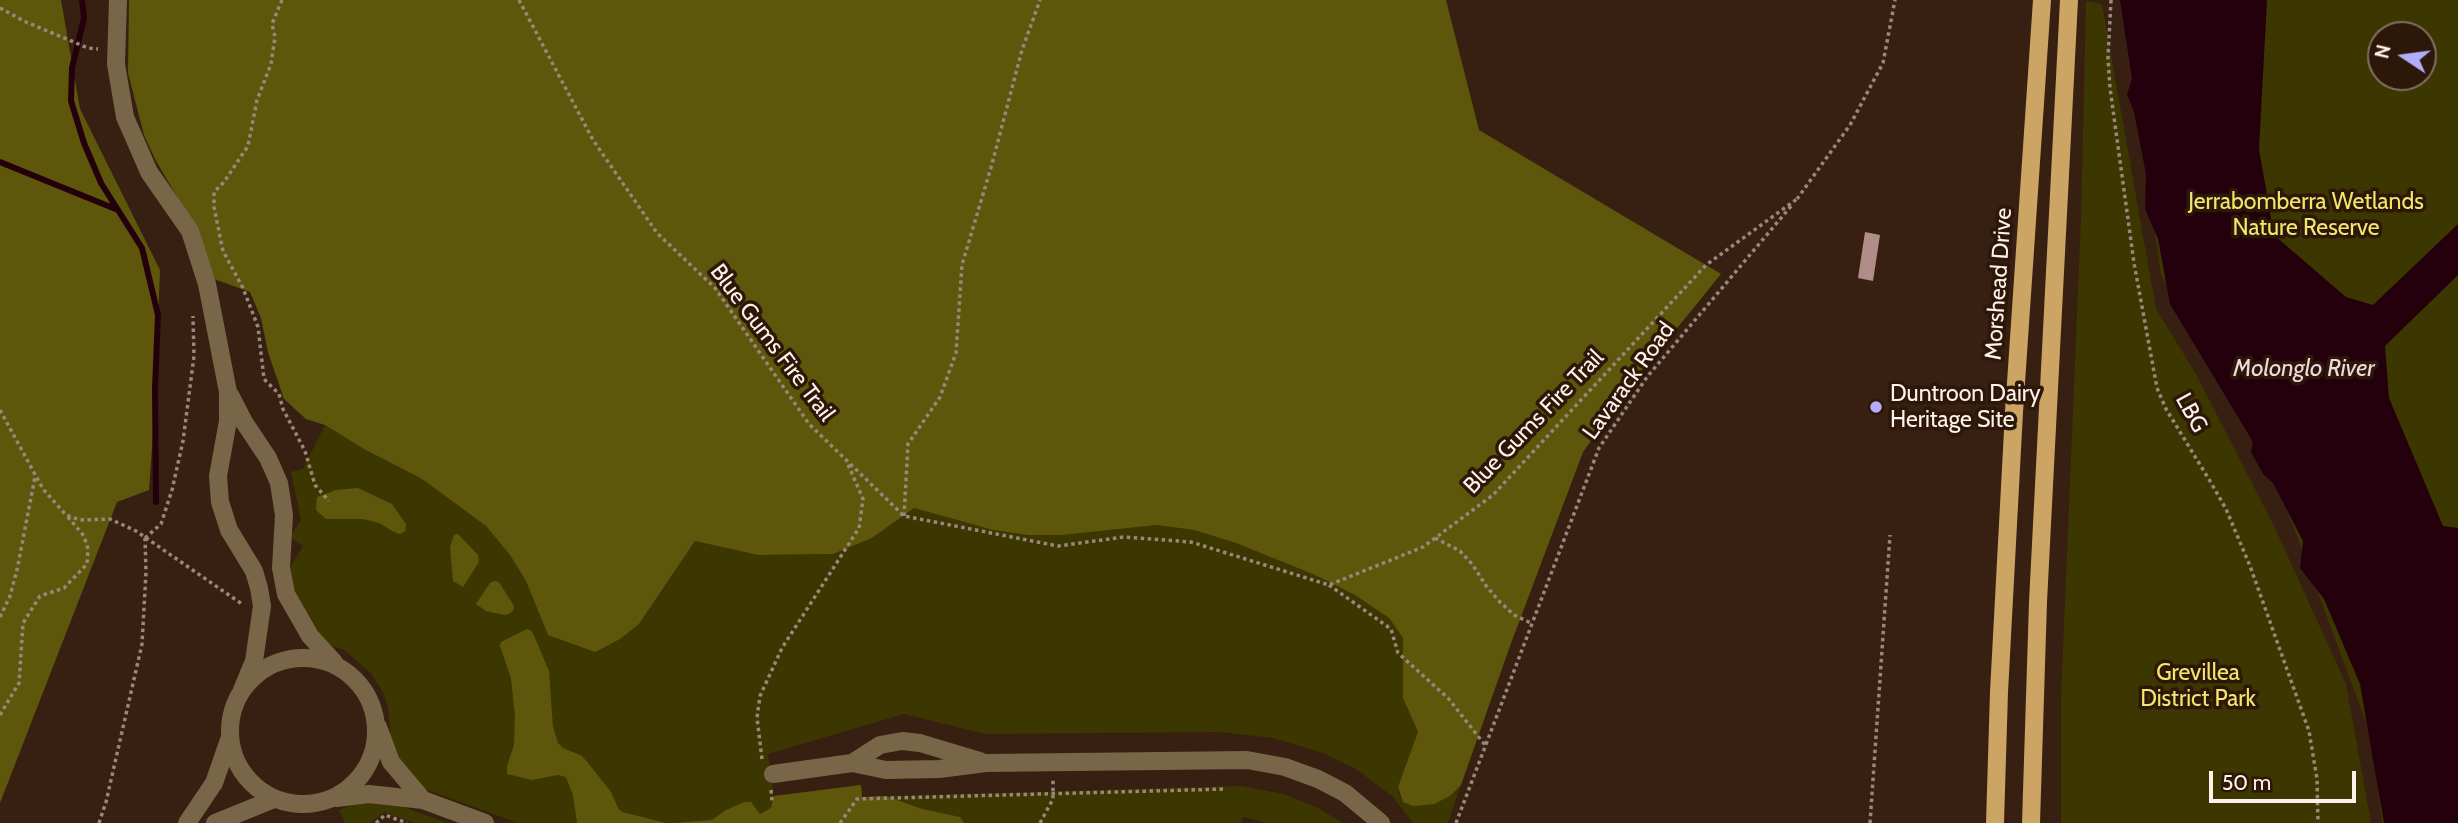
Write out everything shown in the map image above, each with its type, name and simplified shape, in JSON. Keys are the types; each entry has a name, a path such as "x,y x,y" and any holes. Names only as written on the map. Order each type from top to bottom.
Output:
{"main road":[{"name":"Morshead Drive","path":"1995,823 2014,412 2042,0"},
{"path":"2031,823 2039,589 2069,0"}],"street":[{"path":"118,0 116,64 125,117 149,172 190,231 207,284 228,392 228,421 218,476 220,502 229,530 257,581 261,596 261,618 254,661 231,716 230,738 240,770 255,787 274,799 307,804 369,794 423,800 485,823"},
{"path":"228,392 268,458 279,483 284,515 281,568 286,594 310,636 362,687 372,707 391,762 423,800"},
{"path":"242,690 261,670 282,660 315,658 339,667"},
{"path":"329,799 357,780 369,762 375,740 375,718"},
{"path":"187,823 214,783 230,738"},
{"path":"852,763 880,745 902,741 920,743 986,763"},
{"path":"768,773 852,763 897,770 939,769 986,763 1247,760 1274,765 1326,782 1381,823"},
{"path":"215,823 274,799"}],"path":[{"path":"282,0 272,24 275,37 271,64 257,100 248,146 214,192 214,207 223,251 243,288 258,327 264,379 279,394 283,409 305,451 315,485 328,501"},
{"name":"Blue Gums Fire Trail","path":"519,0 593,140 657,233 715,288 808,424 904,516"},
{"path":"1040,0 1021,50 992,164 962,265 956,353 940,397 908,444 904,516 1058,546 1124,537 1191,542 1329,585 1391,629 1398,653 1448,698 1485,745"},
{"name":"Lavarack Road","path":"1456,823 1599,448 1647,377 1797,199 1850,125 1883,63 1895,0"},
{"name":"LBG","path":"2110,0 2108,58 2126,209 2157,388 2166,409 2221,500 2250,566 2309,731 2318,779 2318,823"},
{"path":"0,8 88,48 100,49"},
{"name":"Blue Gums Fire Trail","path":"1329,585 1423,547 1493,495 1706,265 1797,199"},
{"path":"145,538 161,524 175,478 186,422 194,356 193,316"},
{"path":"0,410 43,489 84,536 88,549 87,564 64,588 40,596 23,623 19,684 0,715"},
{"path":"772,801 757,718 760,696 782,648 859,528 863,499 846,460"},
{"path":"0,617 10,596 17,570 35,475"},
{"path":"66,515 80,520 110,519 145,538 261,618"},
{"path":"1870,823 1890,535"},
{"path":"99,823 142,644 145,538"},
{"path":"1435,538 1460,551 1499,601 1514,615 1532,624"},
{"path":"1040,823 1054,794 1053,762"},
{"path":"840,823 857,799 1224,789"},
{"path":"376,823 385,815 407,823"}],"green space":[{"name":"Molonglo River","path":"2121,0 2458,0 2458,823 2382,823 2372,738 2274,475 2161,275"},
{"name":"Grevillea District Park","path":"2086,1 2102,4 2156,309 2196,374 2274,526 2346,684 2371,823 2061,823 2061,696 2081,217"},
{"path":"325,425 422,479 486,526 510,555 526,581 548,635 639,624 695,541 758,555 833,554 872,538 914,508 993,530 1028,535 1062,535 1157,525 1194,530 1236,543 1315,575 1355,595 1389,618 1403,638 1403,698 1418,733 1398,787 1399,794 1403,802 1450,796 1461,785 1448,823 1413,823 1392,796 1356,769 1323,753 1273,738 1220,732 985,734 904,714 768,754 774,796 861,785 862,797 1241,786 1284,794 1320,809 1342,823 1267,823 1243,817 1241,823 518,823 425,789 399,763 391,738 388,707 371,673 344,650 324,643 298,605 289,569 303,546 290,537 301,520 291,472 303,469"},
{"path":"361,801 392,803 448,823 414,823 384,812 370,823 345,823 339,810"}],"shaded area":[{"path":"0,0 61,0 80,109 160,270 149,490 117,502 0,803"},
{"path":"129,0 1446,0 1479,130 1721,274 1631,385 1583,452 1461,785 1450,796 1434,804 1413,806 1403,802 1398,787 1418,732 1403,698 1403,638 1389,618 1355,595 1315,575 1236,543 1194,530 1157,525 1062,535 1028,535 993,530 914,508 872,538 833,554 758,555 695,541 639,624 620,639 595,652 548,635 526,581 510,555 486,526 422,479 325,425 306,419 284,399 268,352 261,318 250,292 214,279 199,234 156,161 144,135 128,73"},
{"path":"358,488 392,504 406,524 405,531 400,534 379,523 363,519 326,519 316,510 317,497 336,490"},
{"path":"458,534 478,555 479,562 463,587 453,581 450,547 454,535"},
{"path":"494,581 499,582 514,606 509,614 486,611 476,604"},
{"path":"527,629 532,631 549,671 553,727 558,743 582,756 611,792 622,812 666,823 577,823 573,795 566,777 558,775 532,780 507,774 514,745 515,716 511,678 500,646 501,642"},
{"path":"861,785 862,797 886,796 922,809 960,817 964,823 674,823 712,820 744,802 751,802 760,814 771,808 774,796"}],"water":[{"name":"Molonglo River","path":"2120,0 2267,0 2259,149 2274,235 2346,297 2373,305 2458,224 2458,275 2385,346 2389,398 2443,526 2458,528 2458,823 2384,823 2360,684 2324,599 2300,568 2303,541 2273,483 2263,474 2251,452 2253,442 2170,304 2158,239 2145,209 2146,174 2134,112 2127,94 2132,79"}],"building":[{"path":"1865,232 1880,235 1873,281 1858,278"}],"waterway":[{"path":"82,0 84,18 72,68 71,101 84,143 101,183 142,248 158,315 155,388 156,502"},
{"path":"0,162 118,210"}],"place":[{"name":"Duntroon Dairy Heritage Site","path":"1876,407"}],"park label":[{"name":"Jerrabomberra Wetlands Nature Reserve","path":"2306,215"}]}
